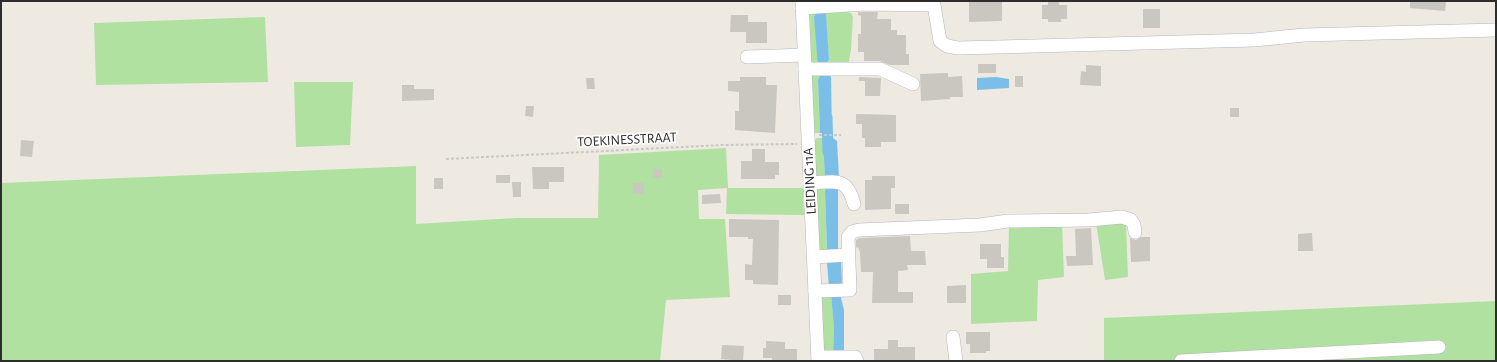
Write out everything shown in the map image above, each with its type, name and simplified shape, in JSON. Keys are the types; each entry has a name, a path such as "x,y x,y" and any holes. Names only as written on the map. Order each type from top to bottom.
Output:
{"street":[{"path":"803,6 824,8 865,4 934,5 936,11 937,32 940,41 947,46 958,48 1254,40 1298,36 1496,30"},
{"name":"LEIDING 11A","path":"803,6 810,183 817,257 821,358"},
{"path":"747,57 804,55"},
{"path":"805,69 880,68 913,84"},
{"path":"810,183 840,182 846,185 854,204"},
{"path":"819,291 850,290 843,255 848,237 852,232 859,230 980,225 1008,221 1089,220 1122,217 1130,220 1134,225 1135,232"},
{"path":"817,257 843,255"},
{"path":"953,336 956,361"},
{"path":"1181,361 1439,348"},
{"path":"821,358 856,359"}],"path":[{"name":"TOEKINESSTRAAT","path":"446,159 722,145 808,139 841,135"}],"green space":[{"path":"813,11 817,11 818,67 810,65 808,16"},
{"path":"825,11 845,11 851,13 853,17 851,50 848,66 826,67 829,59"},
{"path":"265,17 268,82 96,85 94,23"},
{"path":"821,72 818,80 820,133 814,133 811,74"},
{"path":"294,82 353,82 350,145 296,147"},
{"path":"817,138 823,138 825,180 815,176 814,141"},
{"path":"726,148 728,188 803,188 804,215 726,214 727,188 698,190 699,219 725,219 730,297 666,300 660,361 1,361 1,183 416,166 416,224 516,218 598,218 599,155"},
{"path":"827,186 825,191 827,249 829,253 820,253 818,248 817,189"},
{"path":"1121,220 1126,224 1128,277 1105,280 1096,223"},
{"path":"1062,223 1064,277 1038,280 1037,321 971,324 971,274 1008,271 1009,225"},
{"path":"823,294 831,294 834,329 833,354 822,351 821,298"},
{"path":"1496,301 1496,361 1104,361 1104,318"}],"water":[{"path":"817,11 825,11 826,15 829,59 826,67 818,67 814,17"},
{"path":"821,72 827,72 831,77 832,133 820,133 818,80"},
{"path":"996,77 1009,79 1009,88 977,90 977,78"},
{"path":"823,138 833,138 837,141 839,178 825,180"},
{"path":"827,186 836,186 838,190 838,250 829,253 827,249 825,191"},
{"path":"831,259 841,262 842,282 840,288 829,288 827,263"},
{"path":"831,294 840,294 844,310 844,355 833,354 834,329"}],"building":[{"path":"969,1 1002,1 1002,21 969,22"},
{"path":"1048,1 1059,1 1059,5 1067,5 1067,19 1061,19 1061,22 1048,22 1048,19 1042,19 1042,5 1048,5"},
{"path":"1410,1 1444,1 1446,3 1445,11 1410,8"},
{"path":"1143,9 1160,9 1160,28 1143,28"},
{"path":"858,12 878,12 877,19 891,19 891,30 897,30 897,35 906,35 906,54 909,54 909,65 890,65 880,61 864,61 864,52 858,52 858,34 861,34 861,16 858,15"},
{"path":"731,15 748,15 748,22 767,22 767,43 746,43 746,32 730,32"},
{"path":"978,64 996,64 996,73 978,73"},
{"path":"1086,65 1101,66 1101,86 1080,85 1081,71 1086,72"},
{"path":"948,73 948,77 962,76 963,97 950,97 950,99 921,101 920,74"},
{"path":"1015,76 1023,76 1023,87 1015,87"},
{"path":"740,77 766,77 766,85 777,85 775,133 735,130 735,111 739,111 739,92 728,91 728,81 740,81"},
{"path":"859,77 881,78 880,96 865,96 865,81 859,81"},
{"path":"586,78 594,78 595,89 587,89"},
{"path":"402,85 414,85 414,89 434,89 434,100 402,101"},
{"path":"526,106 534,106 533,117 525,116"},
{"path":"1230,108 1239,108 1239,117 1230,117"},
{"path":"856,114 896,115 896,142 881,142 881,147 865,147 865,138 862,138 862,124 856,124"},
{"path":"21,140 34,141 32,157 20,156"},
{"path":"752,149 765,149 765,162 779,162 779,175 775,175 775,179 741,179 741,161 752,161"},
{"path":"532,167 564,167 564,182 549,182 549,189 533,189"},
{"path":"653,169 662,169 662,178 653,178"},
{"path":"496,175 510,175 510,183 496,183"},
{"path":"872,176 895,176 895,188 891,188 891,209 865,210 865,180 872,180"},
{"path":"434,178 443,178 443,189 434,189"},
{"path":"512,182 521,182 521,197 513,197"},
{"path":"633,183 644,183 644,194 633,194"},
{"path":"720,194 721,203 702,204 702,195"},
{"path":"895,204 909,204 909,214 895,214"},
{"path":"729,219 779,220 778,285 753,284 753,280 745,280 745,264 752,265 753,239 748,239 748,237 729,237"},
{"path":"1091,228 1093,265 1067,266 1066,256 1076,256 1075,229"},
{"path":"1312,233 1313,251 1298,251 1298,234"},
{"path":"910,236 911,251 925,251 926,265 907,265 908,270 898,271 898,292 913,292 913,303 872,303 873,272 861,272 860,252 858,247 856,248 856,240 860,238"},
{"path":"1141,237 1150,237 1150,261 1131,262 1130,238 1136,240"},
{"path":"980,244 1001,244 1001,257 1004,257 1004,268 987,268 987,259 980,259"},
{"path":"966,285 966,303 947,303 947,286"},
{"path":"778,295 791,295 791,305 778,305"},
{"path":"966,332 990,332 990,351 986,351 986,353 970,353 970,344 966,344"},
{"path":"888,340 898,340 898,347 915,347 915,361 874,361 874,349 888,349"},
{"path":"766,341 785,342 785,349 797,349 797,361 772,361 772,358 763,358 763,348 766,348"},
{"path":"722,345 744,346 743,361 721,359"}],"waterway":[{"path":"827,117 828,152"}]}
